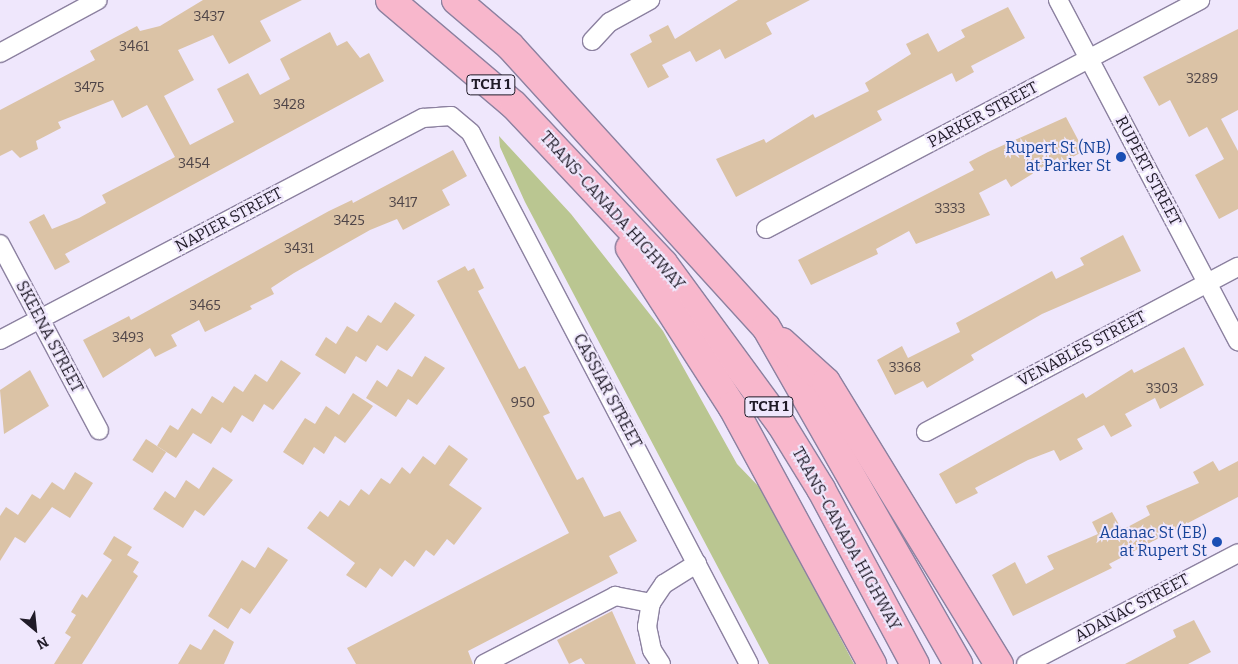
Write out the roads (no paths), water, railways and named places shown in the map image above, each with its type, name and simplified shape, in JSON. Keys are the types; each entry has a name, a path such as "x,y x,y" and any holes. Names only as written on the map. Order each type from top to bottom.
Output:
{"highway":[{"name":"TRANS-CANADA HIGHWAY","path":"390,0 514,104 662,263 745,372 821,488 915,664"},
{"name":"TCH 1","path":"456,0 510,46 766,327 958,664"},
{"path":"583,178 732,406 872,664"},
{"path":"766,327 826,382 999,664"}],"street":[{"path":"0,53 98,0"},
{"path":"592,41 610,22 650,0"},
{"name":"RUPERT STREET","path":"1058,0 1238,342"},
{"name":"PARKER STREET","path":"766,229 1200,0"},
{"name":"NAPIER STREET","path":"0,340 423,118 441,114 460,122"},
{"name":"CASSIAR STREET","path":"460,122 471,132 749,664"},
{"name":"SKEENA STREET","path":"0,244 99,430"},
{"name":"VENABLES STREET","path":"926,432 1238,267"},
{"name":"ADANAC STREET","path":"1026,664 1238,553"},
{"path":"661,664 652,650 647,627 651,604 664,584 697,563"},
{"path":"484,664 615,596 651,604"}],"place":[{"name":"Rupert St (NB) at Parker St","path":"1121,157"},
{"name":"Adanac St (EB) at Rupert St","path":"1217,542"}]}
